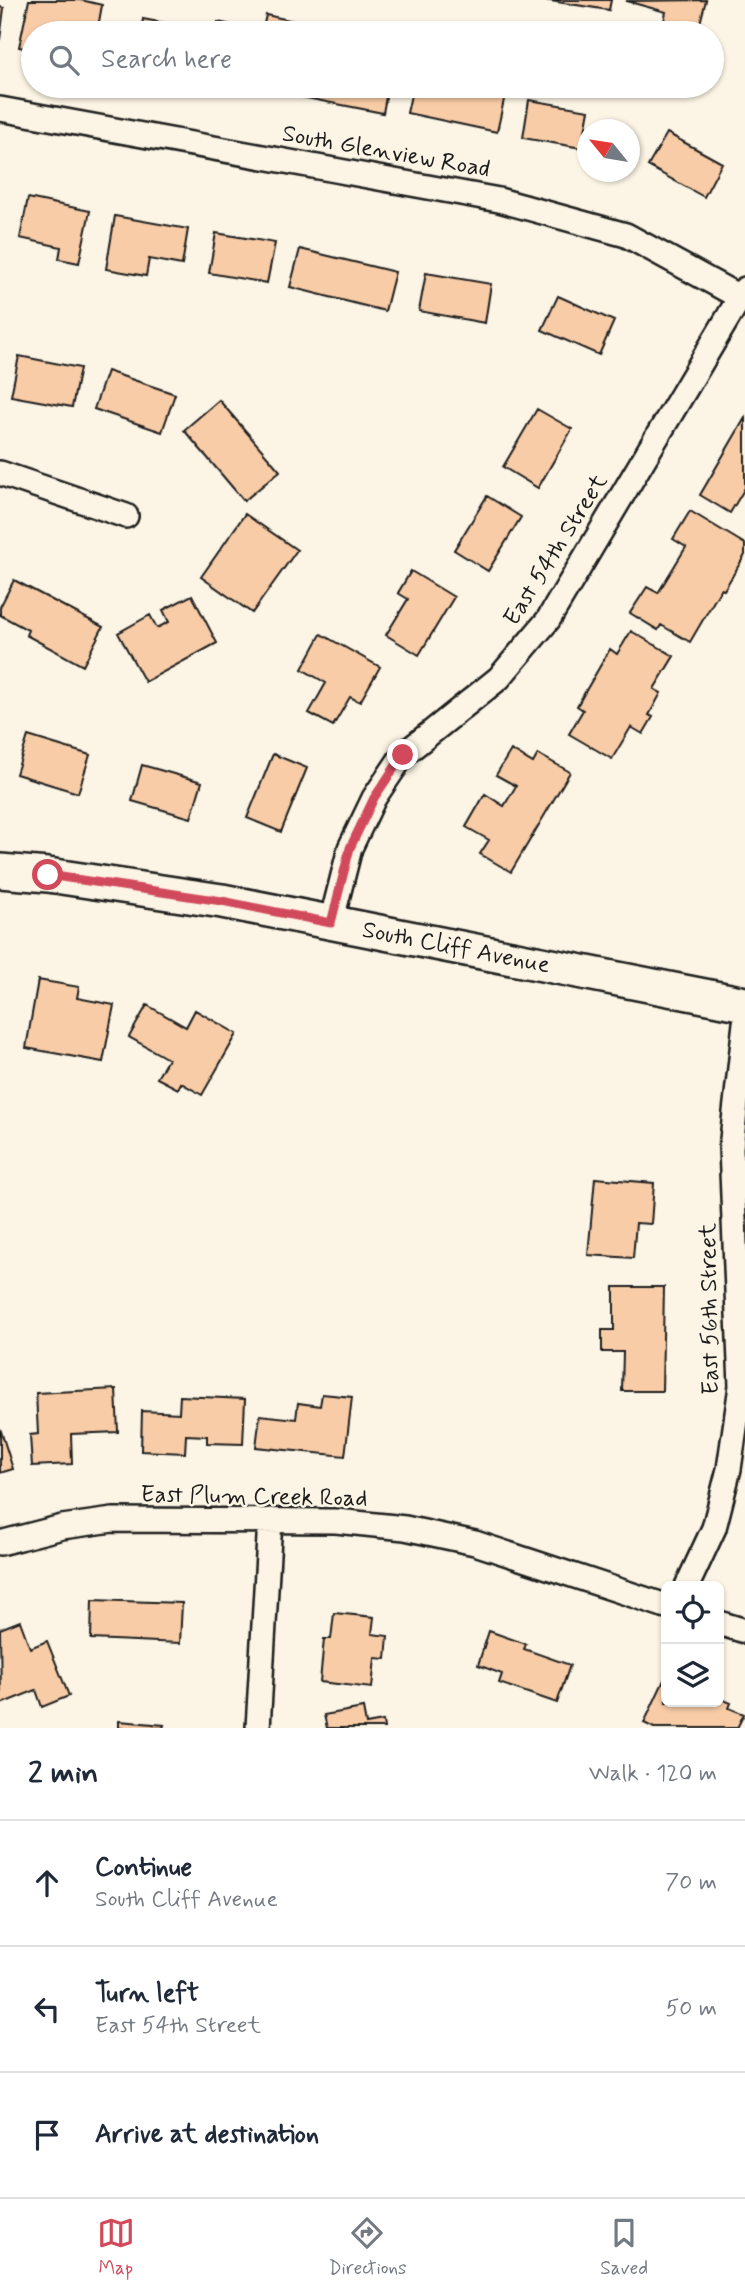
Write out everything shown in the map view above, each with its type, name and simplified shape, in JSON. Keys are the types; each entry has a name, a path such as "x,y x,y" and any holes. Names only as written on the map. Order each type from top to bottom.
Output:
{"main road":[{"name":"South Cliff Avenue","path":"0,871 48,875 222,901 745,1004"}],"street":[{"name":"South Glenview Road","path":"0,109 499,200 626,235 743,295"},
{"name":"East 54th Street","path":"331,923 350,848 374,798 403,755 499,678 548,620 743,295"},
{"path":"0,473 126,516"},
{"name":"East 56th Street","path":"689,1581 714,1528 729,1469 741,1386 741,1306 731,1148 745,1023"},
{"name":"East Plum Creek Road","path":"0,1544 62,1527 113,1520 336,1521 405,1528 475,1543 661,1604"},
{"path":"258,1728 270,1520"},
{"path":"724,1624 745,1630"}],"building":[{"path":"29,0 81,0 102,5 99,21 25,21"},
{"path":"544,0 611,0 609,10"},
{"path":"706,0 701,21 664,21 666,12 626,1"},
{"path":"0,7 4,8 0,40"},
{"path":"266,15 294,21 265,21"},
{"path":"306,98 386,98 383,113"},
{"path":"410,98 504,98 497,132 407,113"},
{"path":"529,100 589,110 587,119 577,119 577,147 523,138"},
{"path":"667,133 722,163 704,197 648,166"},
{"path":"28,198 90,211 79,263 59,259 61,247 20,238"},
{"path":"115,216 188,229 182,265 149,259 146,276 106,269"},
{"path":"216,233 275,243 267,283 209,273"},
{"path":"300,249 395,272 385,311 290,287"},
{"path":"426,273 491,284 485,323 419,311"},
{"path":"558,296 614,321 599,355 542,330"},
{"path":"19,356 80,368 72,407 11,396"},
{"path":"107,371 175,394 162,432 94,409"},
{"path":"219,400 280,471 244,501 184,430"},
{"path":"537,409 572,429 538,488 503,467"},
{"path":"745,418 745,488 730,513 700,495"},
{"path":"487,496 521,517 488,571 454,550"},
{"path":"690,511 745,544 745,555 724,590 721,589 690,642 661,625 658,630 630,613 647,587 658,593 686,547 673,539"},
{"path":"245,514 297,550 252,613 201,577"},
{"path":"411,571 454,597 419,655 386,635 408,599 398,593"},
{"path":"14,580 103,627 83,666 26,635 28,630 0,615 0,607"},
{"path":"192,595 217,643 145,682 118,633 150,615 157,628 169,622 163,610"},
{"path":"631,631 674,656 654,689 661,693 649,715 653,717 643,734 631,727 612,759 569,734 583,710 577,706 610,649 617,654"},
{"path":"321,634 380,667 360,702 350,697 333,726 309,713 326,683 302,669"},
{"path":"28,736 90,755 78,793 16,774"},
{"path":"511,750 533,763 538,754 570,772 511,872 480,854 489,840 466,827 485,794 504,806 516,786 496,775"},
{"path":"273,754 307,768 281,832 247,818"},
{"path":"142,765 202,782 191,818 132,801"},
{"path":"38,980 79,987 77,998 114,1005 103,1062 26,1048"},
{"path":"147,1005 186,1027 195,1010 237,1034 202,1095 181,1083 178,1089 157,1078 168,1059 129,1037"},
{"path":"595,1178 654,1183 651,1224 636,1223 633,1258 588,1255"},
{"path":"614,1287 664,1287 662,1391 622,1391 623,1352 602,1352 602,1330 614,1330"},
{"path":"116,1389 118,1432 71,1434 72,1464 32,1466 30,1435 38,1434 36,1393"},
{"path":"322,1394 352,1397 345,1456 256,1447 260,1415 296,1419 298,1403 320,1406"},
{"path":"180,1396 245,1399 243,1444 207,1443 207,1436 186,1435 185,1453 141,1451 142,1411 179,1413"},
{"path":"0,1428 13,1469 0,1473"},
{"path":"92,1600 182,1603 180,1643 91,1639"},
{"path":"334,1613 374,1617 372,1634 388,1636 386,1659 375,1658 372,1688 320,1682 324,1639 331,1639"},
{"path":"20,1621 30,1648 47,1641 69,1696 42,1707 36,1690 1,1704 0,1629"},
{"path":"489,1631 526,1644 524,1649 570,1665 557,1703 499,1683 502,1674 478,1665"},
{"path":"661,1686 661,1707 724,1707 724,1700 731,1703 729,1708 744,1714 737,1728 654,1728 644,1723"},
{"path":"363,1708 366,1724 383,1721 384,1728 327,1728 324,1715"},
{"path":"119,1721 164,1725 163,1728 119,1728"}],"route":[{"path":"48,875 222,901 331,923 350,848 374,798 403,755"}]}
